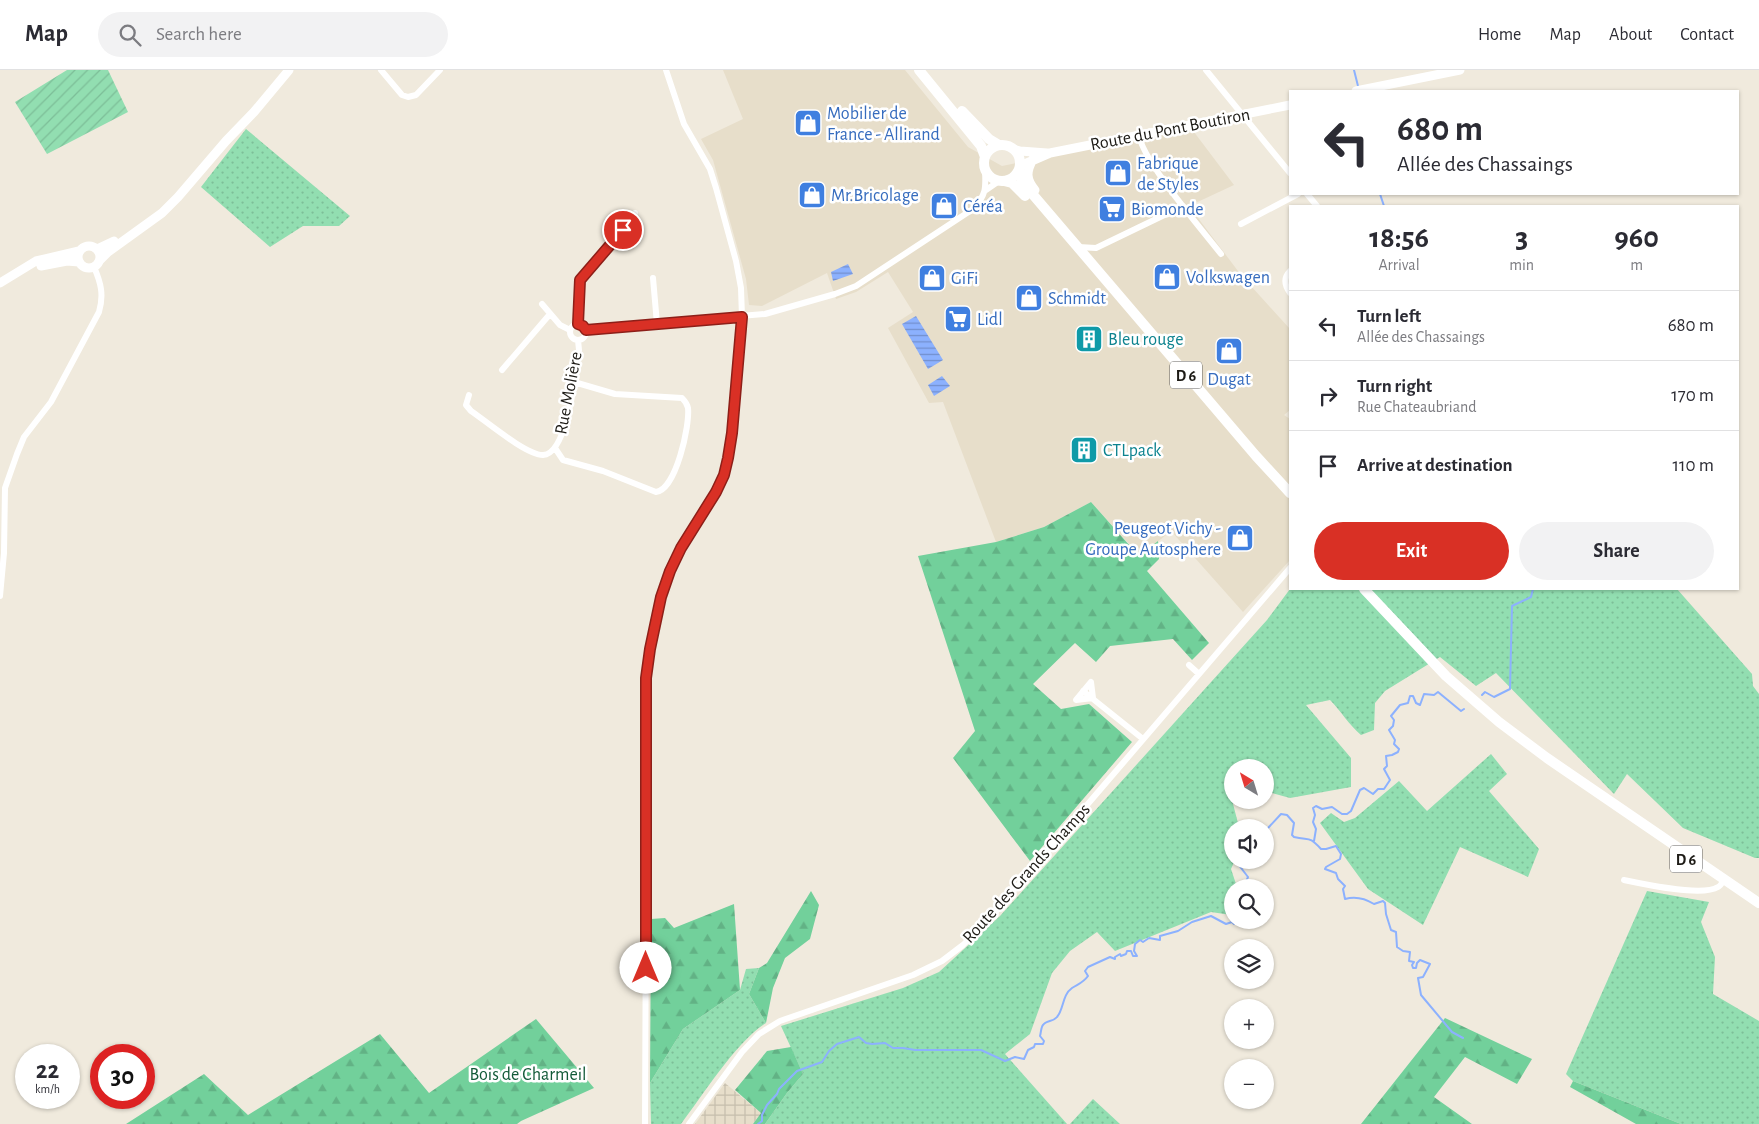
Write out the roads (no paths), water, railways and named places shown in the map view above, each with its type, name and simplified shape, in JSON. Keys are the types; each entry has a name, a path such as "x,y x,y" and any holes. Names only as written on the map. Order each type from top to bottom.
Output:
{"main road":[{"path":"19,272 46,264 66,261 79,262 86,268 97,263 108,252 162,213 178,197 289,70"},
{"path":"919,70 982,146 985,156 985,170 991,178 1002,181 1013,178 1019,168 1018,156 1013,149 989,140 927,70"},
{"path":"1364,90 1460,70"},
{"name":"Route du Pont Boutiron","path":"1019,168 1034,159 1050,153 1289,105"},
{"path":"985,156 991,149 999,145"},
{"name":"Route du Pont Boutiron","path":"1013,149 1050,153"},
{"path":"1034,159 1027,173 1028,182 1069,235"},
{"name":"D 6","path":"1019,168 1023,184 1069,235 1116,293 1256,456 1289,491"},
{"name":"D 6","path":"1002,181 1012,183 1018,188 1096,274 1116,293"},
{"path":"97,249 107,246 178,197"},
{"path":"0,284 36,261 66,255 79,251 86,246 92,246 97,249 100,254 97,263"},
{"path":"79,251 79,262"},
{"name":"D 6","path":"1256,456 1269,476 1289,500"},
{"name":"D 6","path":"1365,590 1446,676 1492,716 1616,805 1654,836 1759,903"},
{"name":"D 6","path":"1373,590 1417,644"},
{"name":"D 6","path":"1723,881 1759,910"}],"street":[{"path":"381,70 402,95 408,97 416,95 440,70"},
{"path":"645,1124 646,678 656,616 670,571 681,548 716,492 724,475 732,433 742,317 741,288 736,261 716,188 710,169 684,124 666,70"},
{"path":"1206,70 1289,172"},
{"path":"1139,134 1140,143 1154,165 1221,254"},
{"path":"586,330 765,314 856,286 973,209 981,201 986,190 985,170"},
{"path":"986,190 1002,181"},
{"path":"1240,224 1296,195"},
{"path":"1308,195 1316,205"},
{"path":"1078,247 1096,248 1183,206"},
{"path":"578,324 580,280 634,218 635,213"},
{"path":"1092,263 1096,248"},
{"path":"0,595 4,554 2,511 5,488 24,437 51,402 99,312 102,302 102,284 97,263"},
{"path":"1289,273 1286,278 1286,287 1289,292"},
{"path":"653,278 657,324"},
{"path":"542,304 560,325 570,330 572,337 578,340 585,337 586,330"},
{"path":"502,370 550,314"},
{"path":"570,330 578,324 586,330"},
{"name":"Rue Molière","path":"468,395 466,405 471,410 514,441 538,454 545,455 556,448 562,436 574,382 579,350 578,340"},
{"path":"556,448 563,460 602,471 656,492 664,488 670,480 679,461 684,443 688,408 686,401 682,398 615,394 574,382"},
{"name":"Route des Grands Champs","path":"689,1124 742,1052 759,1034 780,1022 914,975 942,961 963,945 991,917 1289,569"},
{"path":"1189,665 1199,674"},
{"path":"1091,682 1093,698 1076,700 1091,682"},
{"path":"1084,691 1143,739"},
{"path":"1624,880 1686,890 1717,888 1723,881"}],"water":[{"path":"848,264 853,274 833,281 831,272"},
{"path":"916,316 943,360 928,369 902,324"},
{"path":"942,376 950,386 934,396 928,385"}],"waterway":[{"path":"1354,70 1358,86"},
{"path":"1380,195 1384,205"},
{"path":"1482,695 1485,692 1494,697 1510,689 1512,606 1531,597 1533,590"},
{"path":"1314,841 1316,829 1313,822 1315,815 1313,808 1316,806 1322,809 1332,807 1342,814 1347,814 1351,811 1360,790 1364,788 1373,794 1378,789 1384,789 1390,780 1384,769 1387,766 1386,756 1398,752 1399,749 1394,744 1395,740 1389,730 1393,726 1394,720 1391,716 1400,705 1408,703 1410,696 1413,696 1416,703 1420,705 1424,694 1434,695 1438,692 1461,711 1464,709"},
{"path":"1274,822 1281,814 1287,815 1294,823 1292,835 1294,837 1309,839 1321,849 1336,846 1341,854 1340,859 1325,869 1336,873 1338,879 1345,886 1343,889 1345,899 1356,898 1364,899 1374,904 1383,901 1385,903 1391,930 1396,932 1397,947 1403,951 1410,952 1409,961 1414,962 1413,968 1416,968 1420,960 1430,964 1423,977 1418,978 1421,995 1452,1032 1463,1038"},
{"path":"1242,869 1248,877 1247,879"},
{"path":"758,1124 762,1121 762,1115 767,1105 779,1089 797,1071 822,1062 829,1051 837,1044 859,1037 866,1043 885,1043 893,1048 981,1050 1005,1061 1015,1057 1024,1059 1028,1050 1034,1047 1035,1044 1043,1044 1044,1041 1040,1036 1042,1026 1057,1017 1069,991 1088,976 1085,971 1088,967 1110,957 1115,959 1120,954 1121,956 1126,954 1127,951 1131,951 1133,956 1137,956 1134,951 1135,944 1140,940 1143,942 1149,938 1160,940 1160,936 1178,931 1192,922 1211,916 1224,923"}],"place":[{"name":"Mobilier de France - Allirand","path":"808,123"},
{"name":"Fabrique de Styles","path":"1118,173"},
{"name":"Mr.Bricolage","path":"812,195"},
{"name":"Céréa","path":"944,206"},
{"name":"Biomonde","path":"1112,209"},
{"name":"Volkswagen","path":"1167,277"},
{"name":"GiFi","path":"932,278"},
{"name":"Schmidt","path":"1029,298"},
{"name":"Lidl","path":"958,319"},
{"name":"Bleu rouge","path":"1089,339"},
{"name":"Dugat","path":"1229,351"},
{"name":"CTLpack","path":"1084,450"},
{"name":"Peugeot Vichy - Groupe Autosphere","path":"1240,538"}],"park label":[{"name":"Bois de Charmeil","path":"528,1074"}]}
